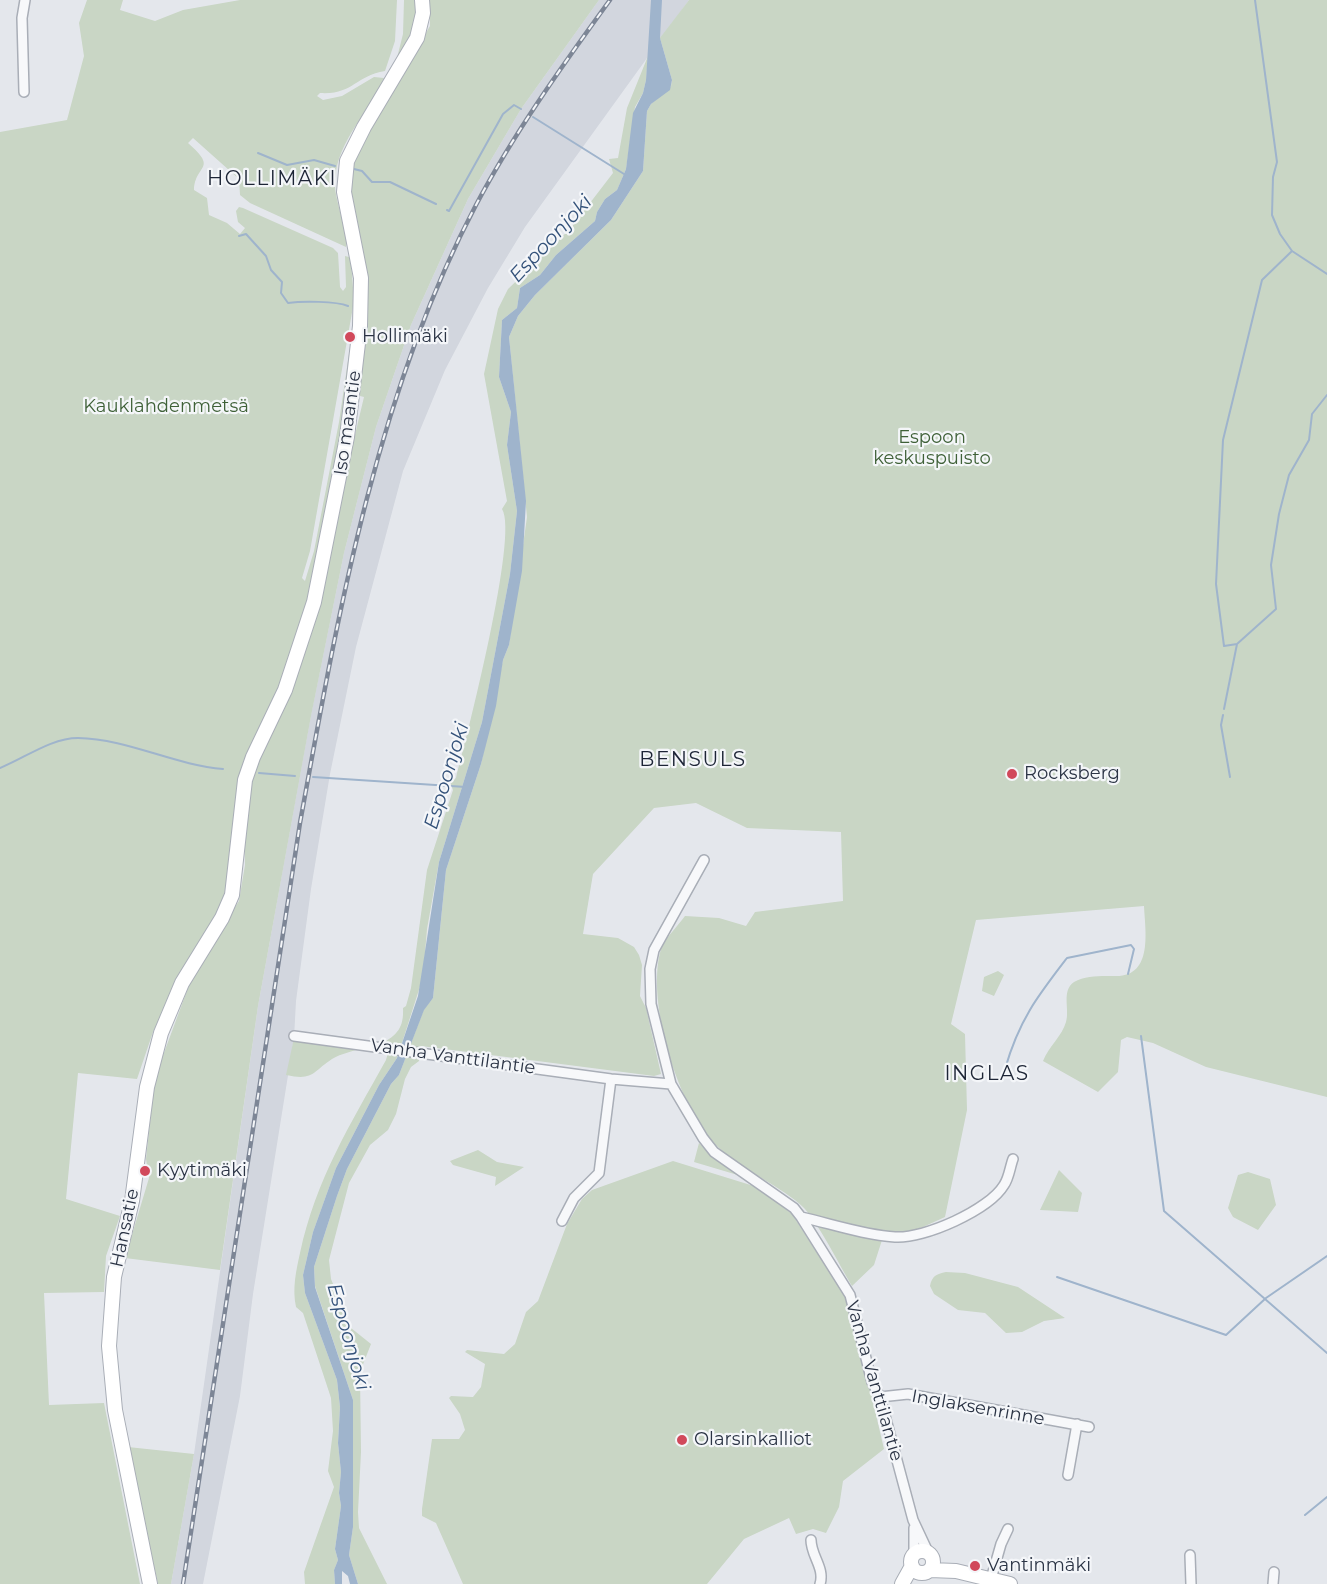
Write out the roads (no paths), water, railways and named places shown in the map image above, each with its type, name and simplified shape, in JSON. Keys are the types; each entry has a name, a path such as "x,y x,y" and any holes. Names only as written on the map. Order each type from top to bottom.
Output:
{"main road":[{"name":"Iso maantie","path":"245,780 253,757 285,690 304,635 316,590 347,437 355,381 362,300 357,252 344,192 347,161 364,127 417,38 423,13 422,0"},
{"name":"Hansatie","path":"150,1584 111,1383 109,1346 114,1277 132,1201 153,1062 182,983 222,918 232,895 245,780"},
{"path":"904,1584 923,1562 1010,1584"}],"street":[{"path":"24,92 22,18 25,0"},
{"path":"671,1084 651,1004 650,969 654,950 704,860"},
{"name":"Vanha Vanttilantie","path":"294,1036 611,1079 671,1084 703,1138 714,1152 794,1208 850,1295 872,1382 880,1397 923,1562"},
{"path":"562,1221 574,1198 599,1173 611,1079"},
{"path":"801,1217 876,1235 897,1238 916,1236 976,1211 994,1198 1005,1184 1013,1159"},
{"name":"Inglaksenrinne","path":"880,1397 908,1394 1089,1427"},
{"path":"1068,1475 1077,1424"},
{"name":"Vanha Vanttilantie","path":"913,1520 923,1562"},
{"path":"991,1579 1008,1529"},
{"path":"811,1540 811,1550 820,1570 820,1584"},
{"path":"1190,1555 1191,1584"},
{"path":"1273,1584 1274,1572"}],"water":[{"path":"651,0 662,0 660,38 672,80 670,90 651,104 647,111 643,171 611,220 535,295 518,316 509,337 526,501 522,571 509,645 503,660 496,706 481,764 446,870 433,998 424,1010 399,1075 391,1084 347,1169 314,1267 315,1287 353,1400 353,1527 349,1555 358,1584 350,1584 348,1576 342,1571 342,1584 335,1584 334,1570 338,1560 335,1549 341,1506 338,1443 340,1407 337,1380 305,1293 303,1275 313,1232 336,1168 379,1085 397,1058 418,996 439,862 482,722 510,574 517,511 507,445 511,412 499,377 502,320 517,308 520,288 540,275 556,255 595,221 597,212 605,199 617,190 626,169 633,113 643,93 646,80"}],"waterway":[{"path":"1255,0 1277,162 1273,177 1272,215 1280,234 1292,251 1327,274"},
{"path":"447,210 449,211 503,114 514,105 521,109"},
{"path":"533,117 624,174"},
{"path":"258,153 287,165 314,160 335,166"},
{"path":"350,168 362,171 372,182 390,182 436,204"},
{"path":"239,236 246,234 266,256 271,270 282,282 281,293 288,303 319,302 348,306"},
{"path":"1292,251 1262,280 1223,440 1216,584 1224,646 1237,644 1276,609 1271,565 1279,514 1289,475 1309,440 1312,414 1327,395"},
{"path":"1224,709 1237,644"},
{"path":"1223,715 1221,725 1230,777"},
{"path":"0,768 58,741 78,738 97,739 187,763 223,769"},
{"path":"259,773 295,776"},
{"name":"Espoonjoki","path":"313,777 466,787"},
{"path":"1005,1069 1016,1036 1030,1010 1067,958 1131,945 1134,949 1128,974"},
{"path":"1141,1036 1164,1211 1327,1353"},
{"path":"1057,1277 1226,1335 1266,1298 1327,1256"},
{"path":"1305,1515 1327,1497"}],"railway":[{"path":"183,1584 300,823 346,586 386,429 412,352 441,278 476,205 522,126 610,0"}],"place":[{"name":"Hollimäki","path":"350,337"},
{"name":"Rocksberg","path":"1012,774"},
{"name":"Kyytimäki","path":"145,1171"},
{"name":"Olarsinkalliot","path":"682,1440"},
{"name":"Vantinmäki","path":"975,1566"}],"district":[{"name":"HOLLIMÄKI","path":"272,179"},
{"name":"BENSULS","path":"693,760"},
{"name":"INGLAS","path":"987,1074"}],"park label":[{"name":"Kauklahdenmetsä","path":"166,407"},
{"name":"Espoon keskuspuisto","path":"932,448"}]}
